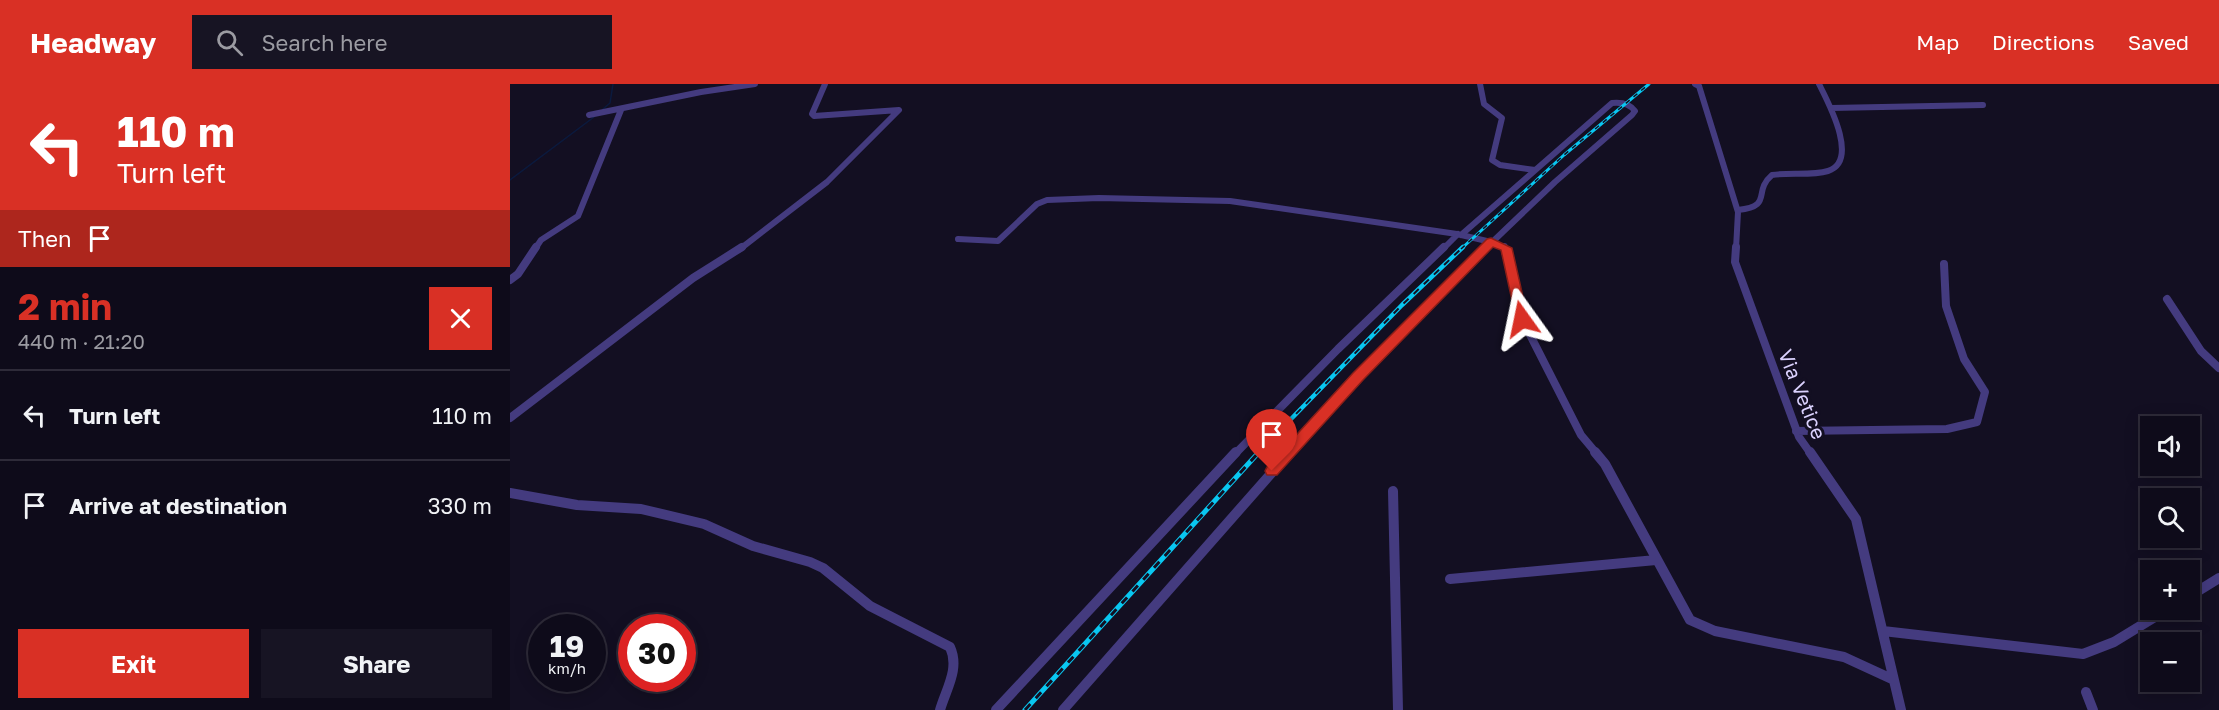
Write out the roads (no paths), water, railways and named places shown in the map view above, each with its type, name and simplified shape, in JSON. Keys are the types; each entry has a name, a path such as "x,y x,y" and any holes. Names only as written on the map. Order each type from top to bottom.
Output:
{"street":[{"path":"594,115 701,92 754,84"},
{"path":"510,418 693,278 740,249 804,201 827,182 899,111 814,116 812,114 825,84"},
{"path":"1480,84 1484,104 1502,118 1492,160 1500,165 1535,170"},
{"name":"Via Vetice","path":"1695,84 1699,86 1738,210 1735,262 1796,431 1856,519 1901,710"},
{"path":"1738,210 1754,208 1759,204 1765,181 1772,175 1827,171 1837,168 1843,155 1843,147 1831,108 1819,84"},
{"path":"996,710 1152,540 1387,300 1612,103 1633,107 1635,111 1524,209 1358,377 1287,453 1064,710"},
{"path":"1831,108 1983,105"},
{"path":"510,280 518,274 541,240 578,216 621,110"},
{"path":"958,239 998,241 1040,201 1099,198 1230,201 1460,234 1506,248 1522,319 1581,435 1605,464 1690,620 1715,631 1844,657 1894,680"},
{"path":"1796,431 1947,429 1970,426 1977,422 1985,392 1964,359 1946,306 1944,264"},
{"path":"2167,299 2201,351 2219,368"},
{"path":"1393,491 1398,710"},
{"path":"510,493 577,505 663,513 704,524 753,546 824,568 870,606 950,647 956,663 940,710"},
{"path":"1450,579 1656,560"},
{"path":"2200,590 2219,578"},
{"path":"1883,631 2083,654 2114,642 2150,620"},
{"path":"2085,692 2094,710"}],"waterway":[{"path":"603,109 610,103 613,84"},
{"path":"510,180 594,117"}],"railway":[{"path":"1461,249 1564,155 1649,84"},
{"path":"1257,454 1402,305 1463,247"},
{"path":"1025,710 1259,452"}]}
